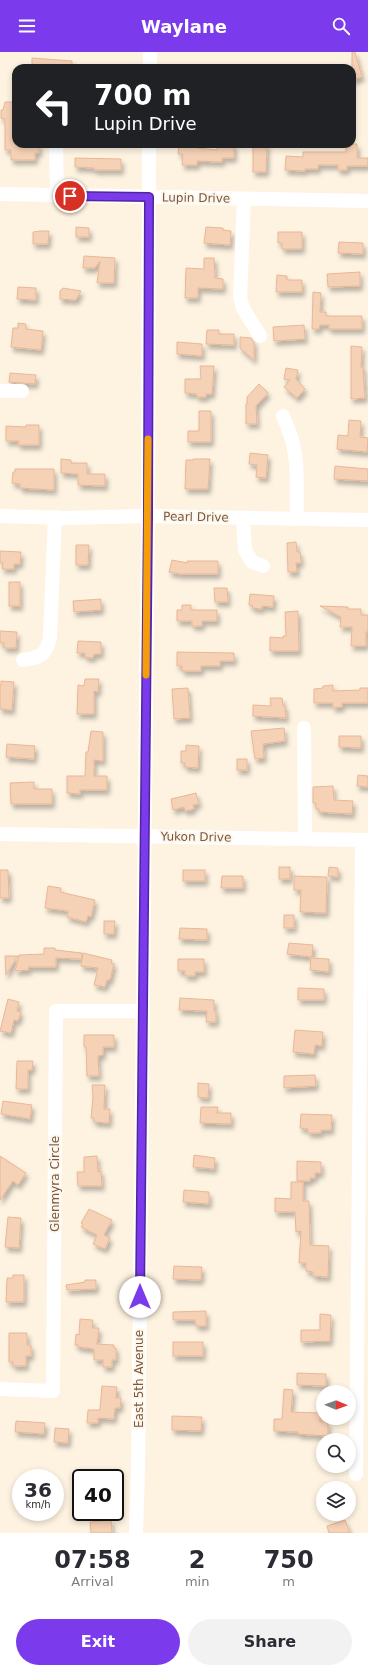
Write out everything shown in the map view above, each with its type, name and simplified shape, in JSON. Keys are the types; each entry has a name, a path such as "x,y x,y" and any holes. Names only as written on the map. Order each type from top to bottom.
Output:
{"street":[{"path":"150,52 150,64"},
{"path":"56,148 57,196"},
{"name":"East 5th Avenue","path":"136,1533 148,516 150,148"},
{"name":"Lupin Drive","path":"0,194 368,201"},
{"path":"244,199 240,297 243,308 260,336"},
{"path":"0,390 22,391"},
{"path":"284,416 294,450 297,519"},
{"name":"Pearl Drive","path":"0,516 148,516 368,520"},
{"path":"23,660 33,659 42,655 48,647 50,638 55,517"},
{"path":"243,518 245,550 252,562 263,566"},
{"path":"304,728 305,840"},
{"name":"Yukon Drive","path":"0,834 365,840"},
{"path":"356,1474 365,840"},
{"name":"Glenmyra Circle","path":"0,1389 53,1391 56,1011 142,1011"}],"building":[{"path":"352,52 355,52 362,77 356,79 356,64 352,64"},
{"path":"32,58 72,61 72,64 32,64"},
{"path":"5,102 12,102 12,148 39,148 39,153 35,153 35,160 11,160 11,150 5,150 5,119 1,118 1,110 3,110"},
{"path":"357,144 357,158 368,158 368,166 347,166 347,170 338,170 338,165 318,165 318,169 305,169 305,171 285,170 286,156 303,157 303,152 346,152 346,148 356,148"},
{"path":"179,148 217,150 217,148 234,148 234,158 222,158 222,162 197,161 197,165 182,165 183,154 178,154"},
{"path":"253,148 267,148 266,172 253,172"},
{"path":"75,158 121,159 121,170 94,170 94,168 75,167"},
{"path":"76,227 89,228 89,237 76,237"},
{"path":"206,227 223,228 223,230 231,231 230,245 204,243"},
{"path":"49,231 48,244 33,244 33,232"},
{"path":"278,232 302,232 302,249 282,249 282,243 278,243"},
{"path":"339,242 363,243 363,254 338,253"},
{"path":"84,256 115,258 114,283 97,283 100,261 95,268 83,268"},
{"path":"204,258 214,258 215,278 223,279 223,289 198,288 198,298 185,298 186,268 204,269"},
{"path":"360,272 360,286 328,287 327,274"},
{"path":"277,275 287,276 287,280 302,280 302,292 276,292"},
{"path":"18,287 36,288 36,300 17,299"},
{"path":"63,288 81,291 76,300 60,299 60,291"},
{"path":"313,292 321,293 320,312 326,312 326,316 362,316 362,329 329,329 329,325 320,325 319,329 312,329"},
{"path":"18,323 26,324 26,329 43,331 41,350 11,347 13,328 18,328"},
{"path":"304,325 305,339 274,341 273,327"},
{"path":"207,330 219,330 219,334 234,334 234,345 206,344"},
{"path":"240,337 251,338 254,342 254,360 240,348"},
{"path":"177,342 202,344 202,356 177,354"},
{"path":"351,346 362,347 361,367 363,367 365,398 351,399"},
{"path":"200,366 214,366 212,394 206,394 206,397 197,397 197,394 185,393 185,379 201,379"},
{"path":"286,368 298,370 296,379 305,389 297,398 284,387 290,380 284,379"},
{"path":"10,373 36,375 35,384 9,382"},
{"path":"259,384 268,393 256,406 257,424 246,424 247,397"},
{"path":"199,411 211,411 211,442 188,442 188,431 199,431"},
{"path":"349,420 361,421 360,437 368,438 367,452 337,449 338,435 348,436"},
{"path":"26,425 39,425 39,445 18,445 19,441 6,441 6,426 26,427"},
{"path":"250,453 268,455 266,478 256,477 257,465 249,464"},
{"path":"61,459 71,460 71,463 87,463 87,474 105,474 105,486 78,485 78,474 61,473"},
{"path":"210,459 208,489 185,489 186,460"},
{"path":"335,466 368,469 368,481 334,479"},
{"path":"15,469 54,469 54,490 20,488 20,484 12,483 13,472 15,472"},
{"path":"296,542 297,552 300,552 301,563 296,563 297,572 288,572 287,543"},
{"path":"76,545 89,545 88,565 76,565"},
{"path":"0,551 21,552 20,564 14,564 14,569 2,569 3,563 0,563"},
{"path":"172,560 187,563 187,561 218,561 218,574 181,574 169,572"},
{"path":"9,582 20,582 20,606 9,606"},
{"path":"214,588 227,588 228,602 215,602"},
{"path":"250,594 274,596 273,607 262,606 262,609 252,608 253,606 249,605"},
{"path":"101,599 101,610 74,612 73,601"},
{"path":"182,605 191,605 191,610 217,610 217,621 202,621 202,626 192,626 192,621 177,621 177,610 182,610"},
{"path":"320,606 361,609 361,615 368,615 366,646 351,646 352,627 340,627 341,617"},
{"path":"298,611 299,651 270,651 270,637 283,638 283,636 286,636 285,612"},
{"path":"0,631 17,632 16,648 4,648 4,643 0,643"},
{"path":"78,641 101,642 101,654 94,654 93,658 85,657 85,653 77,653"},
{"path":"177,652 234,653 234,661 220,661 220,666 201,666 201,671 182,671 182,666 177,666"},
{"path":"85,679 99,679 98,692 94,691 94,714 77,714 78,685 84,686"},
{"path":"1,681 14,682 12,710 0,709"},
{"path":"333,685 333,691 360,690 360,688 368,688 368,703 342,703 342,707 333,708 333,703 314,703 314,689"},
{"path":"188,688 190,718 174,719 172,689"},
{"path":"270,698 282,698 283,706 285,706 286,718 253,716 253,705 271,706"},
{"path":"284,728 285,741 263,744 264,758 255,759 251,731"},
{"path":"91,731 103,732 103,761 94,760 94,776 107,776 107,790 80,790 80,794 67,793 67,776 85,776 86,752 88,752"},
{"path":"339,736 361,736 361,748 339,747"},
{"path":"7,744 35,746 34,759 6,757"},
{"path":"186,745 199,746 198,768 185,767 185,763 181,763 181,751 186,751"},
{"path":"237,759 247,759 247,770 237,770"},
{"path":"358,775 368,776 368,787 357,786"},
{"path":"34,782 34,789 52,789 52,804 11,804 10,783"},
{"path":"333,786 334,800 353,801 352,814 319,812 319,809 316,809 316,803 313,803 313,787"},
{"path":"196,793 199,804 193,805 194,809 185,811 184,807 173,810 171,799"},
{"path":"279,867 290,867 290,879 279,879"},
{"path":"329,867 338,868 338,877 328,876"},
{"path":"0,870 8,870 9,898 0,898"},
{"path":"183,870 205,870 205,881 183,881"},
{"path":"222,876 243,876 243,888 221,888"},
{"path":"294,876 327,877 326,913 300,912 301,890 294,890"},
{"path":"48,886 61,888 60,892 95,900 91,917 88,916 86,922 67,917 68,911 45,908"},
{"path":"284,915 294,915 294,928 284,928"},
{"path":"104,921 115,921 114,934 104,934"},
{"path":"180,928 207,929 207,940 179,939"},
{"path":"289,943 313,945 312,957 287,954"},
{"path":"44,948 55,948 55,950 82,953 82,959 56,958 56,967 28,967 29,970 15,971 19,955 44,954"},
{"path":"83,953 112,960 111,963 114,964 110,980 107,980 105,987 94,985 98,968 81,966"},
{"path":"5,956 18,956 6,975"},
{"path":"311,958 329,959 329,972 310,970"},
{"path":"178,959 204,959 204,972 195,972 195,976 185,976 185,971 178,971"},
{"path":"298,988 324,989 324,1000 298,1000"},
{"path":"180,998 214,1000 216,1022 206,1022 207,1011 179,1010"},
{"path":"8,999 19,1002 17,1011 21,1012 18,1021 14,1020 11,1033 0,1031"},
{"path":"295,1030 323,1032 322,1046 315,1045 314,1054 293,1052"},
{"path":"84,1035 114,1035 114,1047 103,1047 103,1055 98,1056 99,1076 87,1076"},
{"path":"17,1061 33,1061 32,1070 28,1070 28,1089 16,1089"},
{"path":"315,1075 316,1086 284,1088 284,1076"},
{"path":"198,1083 209,1084 208,1098 198,1097"},
{"path":"92,1085 105,1085 104,1109 110,1109 109,1123 94,1122 94,1118 91,1118 93,1097"},
{"path":"3,1101 32,1105 30,1119 1,1114"},
{"path":"201,1107 218,1107 217,1113 231,1113 231,1124 200,1123"},
{"path":"301,1114 332,1115 331,1130 321,1130 321,1133 308,1133 308,1129 300,1128"},
{"path":"194,1155 215,1158 214,1169 193,1167"},
{"path":"0,1156 26,1173 18,1185 13,1181 0,1200"},
{"path":"97,1156 98,1172 101,1171 102,1186 78,1186 77,1172 84,1172 84,1157"},
{"path":"297,1161 321,1162 321,1173 315,1173 315,1178 310,1178 310,1181 297,1181"},
{"path":"291,1182 303,1182 303,1201 309,1201 310,1245 329,1246 328,1277 313,1276 313,1272 306,1271 306,1263 299,1263 301,1231 296,1232 295,1212 275,1212 275,1198 291,1199"},
{"path":"184,1190 209,1192 209,1204 183,1202"},
{"path":"89,1209 112,1220 104,1235 110,1238 105,1249 93,1244 97,1235 81,1227 83,1224 81,1223"},
{"path":"8,1217 21,1218 19,1248 5,1247"},
{"path":"174,1266 202,1267 201,1280 173,1279"},
{"path":"13,1275 24,1275 24,1302 6,1302 7,1278 13,1278"},
{"path":"85,1280 96,1280 96,1289 67,1290 66,1285 85,1282"},
{"path":"206,1311 206,1326 196,1326 195,1320 173,1320 173,1312"},
{"path":"320,1314 331,1315 330,1341 301,1342 301,1330 320,1330"},
{"path":"80,1319 93,1320 92,1328 99,1328 97,1344 114,1345 114,1348 116,1348 116,1360 112,1360 112,1367 103,1367 103,1360 94,1360 94,1349 78,1347 78,1345 75,1345 76,1334 79,1335"},
{"path":"9,1333 27,1333 27,1345 31,1345 31,1356 26,1356 26,1366 13,1366 13,1362 9,1362"},
{"path":"173,1342 203,1342 203,1356 173,1356"},
{"path":"297,1373 326,1374 326,1385 297,1385"},
{"path":"102,1386 117,1387 116,1398 121,1398 120,1408 115,1408 114,1419 98,1418 98,1423 87,1423 88,1410 100,1410"},
{"path":"284,1389 293,1390 291,1412 316,1413 316,1425 328,1425 328,1433 316,1433 316,1435 298,1434 298,1432 274,1431 274,1419 282,1419"},
{"path":"172,1416 202,1417 201,1431 172,1430"},
{"path":"16,1421 45,1423 44,1434 15,1432"},
{"path":"55,1428 69,1429 68,1443 54,1442"},
{"path":"111,1521 112,1533 91,1533 90,1522"},
{"path":"345,1521 350,1533 329,1533 327,1526"}],"slow traffic":[{"path":"146,675 148,439"}],"route":[{"path":"70,196 149,197 148,516 140,1297"}]}
